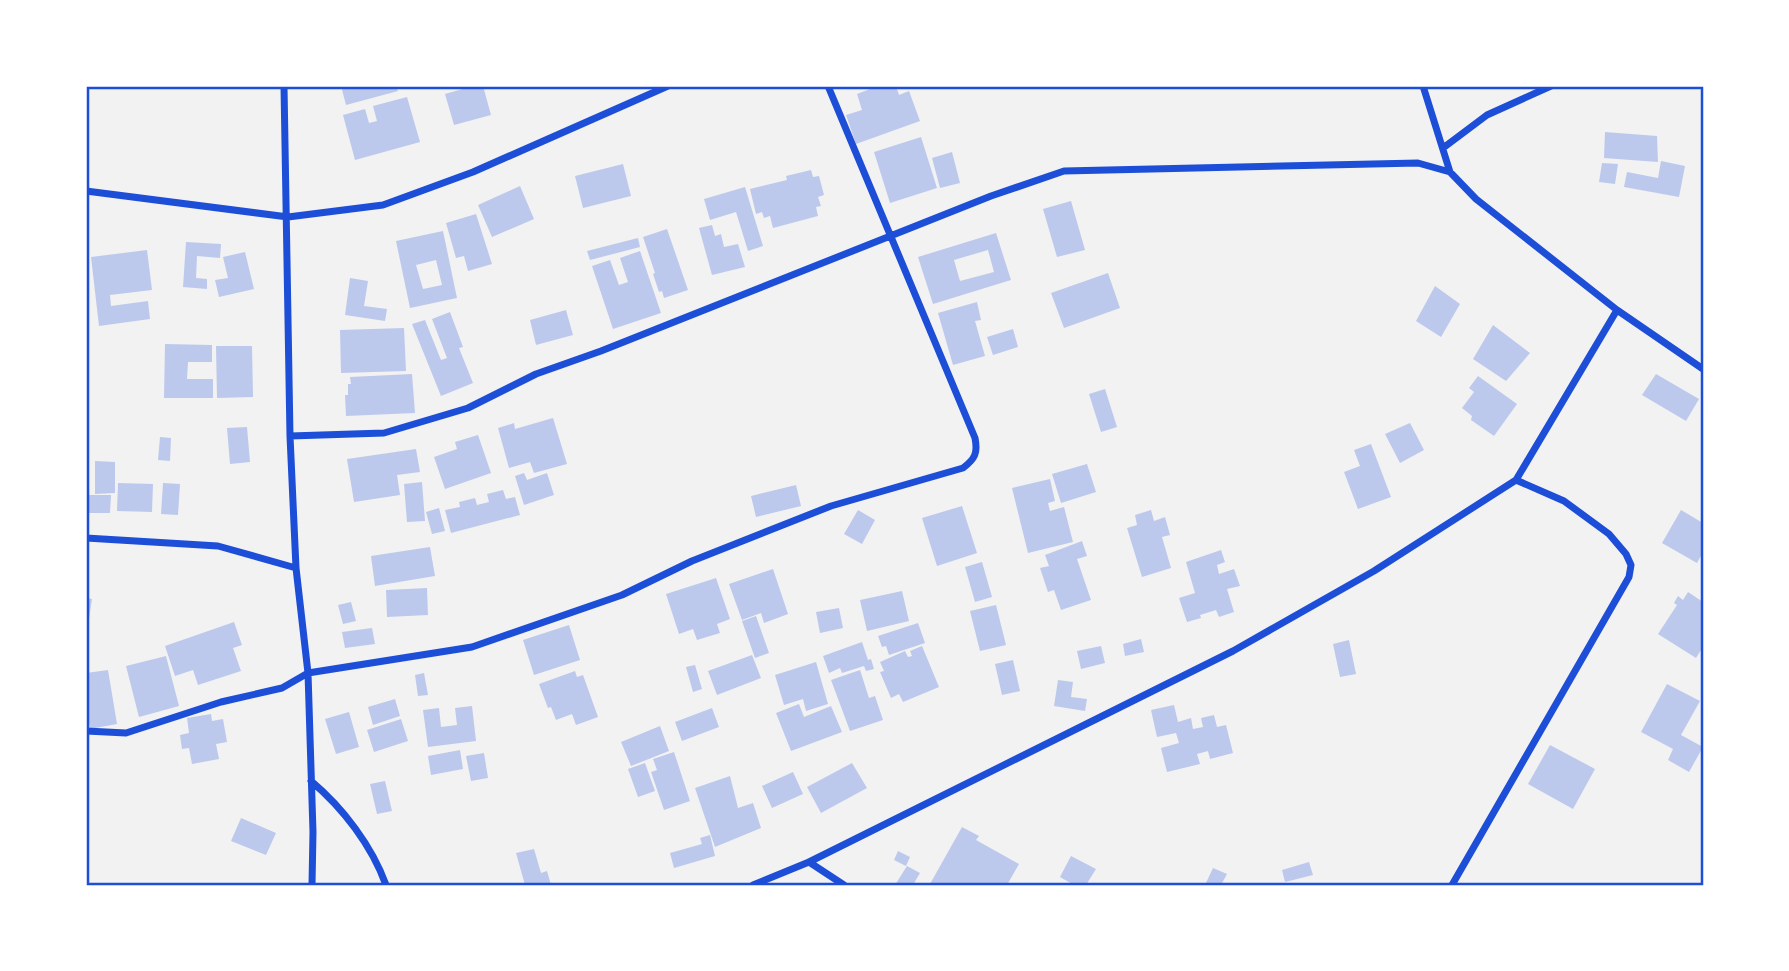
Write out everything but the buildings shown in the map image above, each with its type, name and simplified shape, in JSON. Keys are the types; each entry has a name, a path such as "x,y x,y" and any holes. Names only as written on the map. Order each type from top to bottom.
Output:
{"street":[{"path":"284,86 290,436 296,568 308,673 312,885"},
{"path":"86,191 288,218 383,205 473,172 668,86"},
{"path":"86,732 127,733 221,702 282,688 308,673 472,648 622,595 692,561 831,506 963,468 973,460 978,449 975,438 828,86"},
{"path":"1423,86 1450,172 1476,200 1617,310 1703,369"},
{"path":"1443,148 1487,115 1551,86"},
{"path":"290,436 384,433 468,408 536,374 991,196 1064,171 1418,163 1450,172"},
{"path":"752,885 809,863 1233,652 1374,571 1516,480 1617,310"},
{"path":"1452,885 1629,577 1631,565 1626,554 1609,534 1564,501 1516,480"},
{"path":"86,538 218,546 296,568"},
{"path":"311,780 329,796 377,860 386,885"},
{"path":"809,863 844,885"}]}
